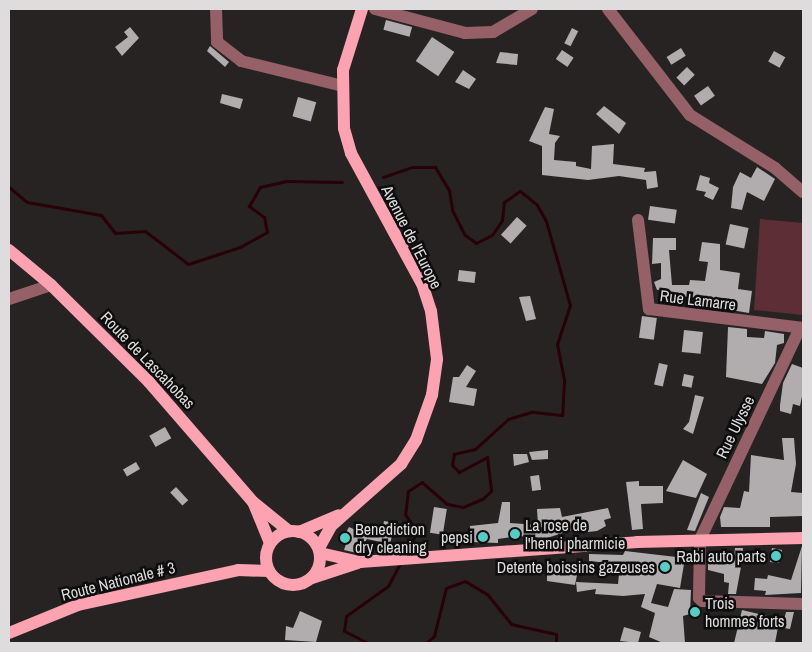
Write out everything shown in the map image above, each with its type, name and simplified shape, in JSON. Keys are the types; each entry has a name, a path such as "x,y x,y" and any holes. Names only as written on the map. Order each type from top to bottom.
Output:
{"main road":[{"name":"Avenue de l'Europe","path":"319,551 343,513 401,464 416,440 432,395 437,359 431,311 422,284 351,153 344,128 343,86 349,44 362,9"},
{"name":"Route de Lascahobas","path":"9,250 51,285 149,382 253,502 294,531"},
{"name":"Route de Lascahobas","path":"253,502 268,549"},
{"name":"Avenue de l'Europe","path":"294,531 343,513"},
{"path":"360,562 319,551 294,531 268,549 269,571 281,582 292,585 360,562 413,557 700,540 803,538"},
{"name":"Route Nationale # 3","path":"238,570 268,549"},
{"path":"312,578 319,551"},
{"name":"Route Nationale # 3","path":"9,633 78,605 238,570 269,571"}],"street":[{"path":"216,9 217,42 241,61 343,86"},
{"path":"375,9 465,33 493,32 532,9"},
{"path":"608,9 690,116 775,168 803,192"},
{"name":"Rue Lamarre","path":"638,220 649,309 802,328"},
{"path":"9,299 51,285"},
{"name":"Rue Ulysse","path":"700,540 802,328"},
{"path":"700,540 700,600 803,604"}],"shaded area":[{"path":"760,219 803,223 803,315 754,310"}],"building":[{"path":"386,20 412,27 409,37 383,30"},
{"path":"130,27 139,38 122,56 115,47 128,37 124,32"},
{"path":"572,28 578,31 571,46 564,43"},
{"path":"432,37 454,52 438,76 416,61"},
{"path":"210,46 229,62 225,67 207,51"},
{"path":"681,48 686,56 671,65 667,57"},
{"path":"562,50 574,58 567,67 556,59"},
{"path":"774,51 785,57 780,68 768,61"},
{"path":"500,52 518,54 517,65 496,63"},
{"path":"687,67 695,75 684,85 676,78"},
{"path":"463,70 476,79 469,89 455,82"},
{"path":"708,86 715,96 701,106 694,96"},
{"path":"222,94 243,99 240,109 220,103"},
{"path":"298,97 316,102 311,121 292,116"},
{"path":"604,106 626,123 619,134 596,114"},
{"path":"545,107 554,109 549,134 560,136 555,143 554,160 576,162 576,166 591,169 592,146 614,144 613,164 645,168 644,172 656,171 658,187 647,189 646,180 619,176 588,180 542,175 542,146 529,141"},
{"path":"757,167 775,179 764,201 747,192 742,210 731,208 733,187 740,172 751,178"},
{"path":"700,175 710,178 709,183 719,188 713,200 704,196 706,192 696,190"},
{"path":"650,206 677,210 675,224 648,220"},
{"path":"517,217 527,226 511,244 501,235"},
{"path":"730,224 749,228 744,248 726,245"},
{"path":"653,238 676,238 676,250 669,250 672,285 689,285 690,280 705,281 708,262 699,261 702,242 720,244 720,270 740,273 738,289 752,291 749,313 702,305 703,298 663,295 663,289 657,290 654,282 661,279 661,263 652,264"},
{"path":"459,270 476,272 475,283 458,281"},
{"path":"530,296 536,319 526,321 519,297"},
{"path":"642,316 657,318 654,340 639,338"},
{"path":"728,327 747,329 747,337 764,338 765,331 784,334 784,343 777,345 775,363 762,384 726,377"},
{"path":"684,330 703,332 701,354 682,352"},
{"path":"659,363 668,365 663,386 654,384"},
{"path":"792,364 803,368 803,392 800,406 793,404 791,414 780,411 780,405 783,383"},
{"path":"467,365 476,371 466,387 477,389 474,406 449,402 453,377 459,377"},
{"path":"684,374 694,376 692,388 682,386"},
{"path":"695,395 704,397 693,434 683,429 689,422"},
{"path":"165,427 171,438 156,447 149,436"},
{"path":"782,438 794,438 796,464 791,492 803,493 803,516 770,517 770,527 721,527 720,517 724,507 740,508 744,491 749,492 751,455 784,460"},
{"path":"548,450 548,459 532,460 529,452"},
{"path":"513,454 527,454 529,462 514,466"},
{"path":"683,460 707,474 696,498 666,491"},
{"path":"136,462 140,469 127,476 123,470"},
{"path":"539,475 541,490 532,491 530,476"},
{"path":"639,481 639,486 663,486 663,503 641,504 643,529 632,530 626,482"},
{"path":"176,487 188,500 182,506 170,492"},
{"path":"701,493 709,497 695,531 687,530"},
{"path":"502,502 510,502 510,523 538,525 537,509 560,508 562,517 608,508 611,518 604,520 606,526 597,531 588,532 587,525 547,538 518,536 498,539 498,543 471,542 470,526 498,523"},
{"path":"434,507 447,509 443,535 430,533"},
{"path":"384,521 395,523 390,544 367,539 357,553 344,550 346,544 341,542 349,527 360,532 360,528 382,531"},
{"path":"802,546 801,593 765,595 766,591 754,590 755,578 767,579 768,575 791,580"},
{"path":"735,548 743,548 741,567 736,594 728,594 729,583 724,582 724,574 708,570 708,554 734,559"},
{"path":"772,548 782,550 779,563 770,562"},
{"path":"625,551 685,558 680,588 657,584 651,603 668,607 674,589 691,590 690,614 683,616 685,643 663,643 649,637 655,613 641,607 645,594 623,596 595,594 596,589 577,592 576,582 618,584 620,564 589,561 589,554 623,555"},
{"path":"570,569 578,570 575,585 547,581 547,573 569,573"},
{"path":"742,610 784,620 786,612 794,612 790,629 778,627 775,643 734,643"},
{"path":"300,611 322,621 316,642 285,640 286,626 293,628"},
{"path":"624,627 641,632 638,643 620,641"}],"waterway":[{"path":"383,177 412,167 435,167 449,190 452,210 465,235 476,243 492,235 502,220 504,202 520,191 537,205 546,221 570,305 557,344 564,381 562,415 531,412 508,419 475,449 454,454 452,465 459,472 487,457 491,491 482,499 463,507 447,504 422,482 408,491 405,514 417,532 404,555"},
{"path":"9,187 27,202 101,215 115,233 145,231 188,264 240,247 267,232 264,217 249,206 260,187 286,181 342,182"},
{"path":"368,643 344,631 346,616 388,586 400,563"},
{"path":"426,643 434,636 446,588 465,581 487,594 511,624 556,634 556,643"}],"place":[{"name":"La rose de l'henoi pharmicie","path":"515,534"},
{"name":"pepsi","path":"483,537"},
{"name":"Benediction dry cleaning","path":"345,538"},
{"name":"Rabi auto parts","path":"776,556"},
{"name":"Detente boissins gazeuses","path":"665,567"},
{"name":"Trois hommes forts","path":"695,612"}]}
